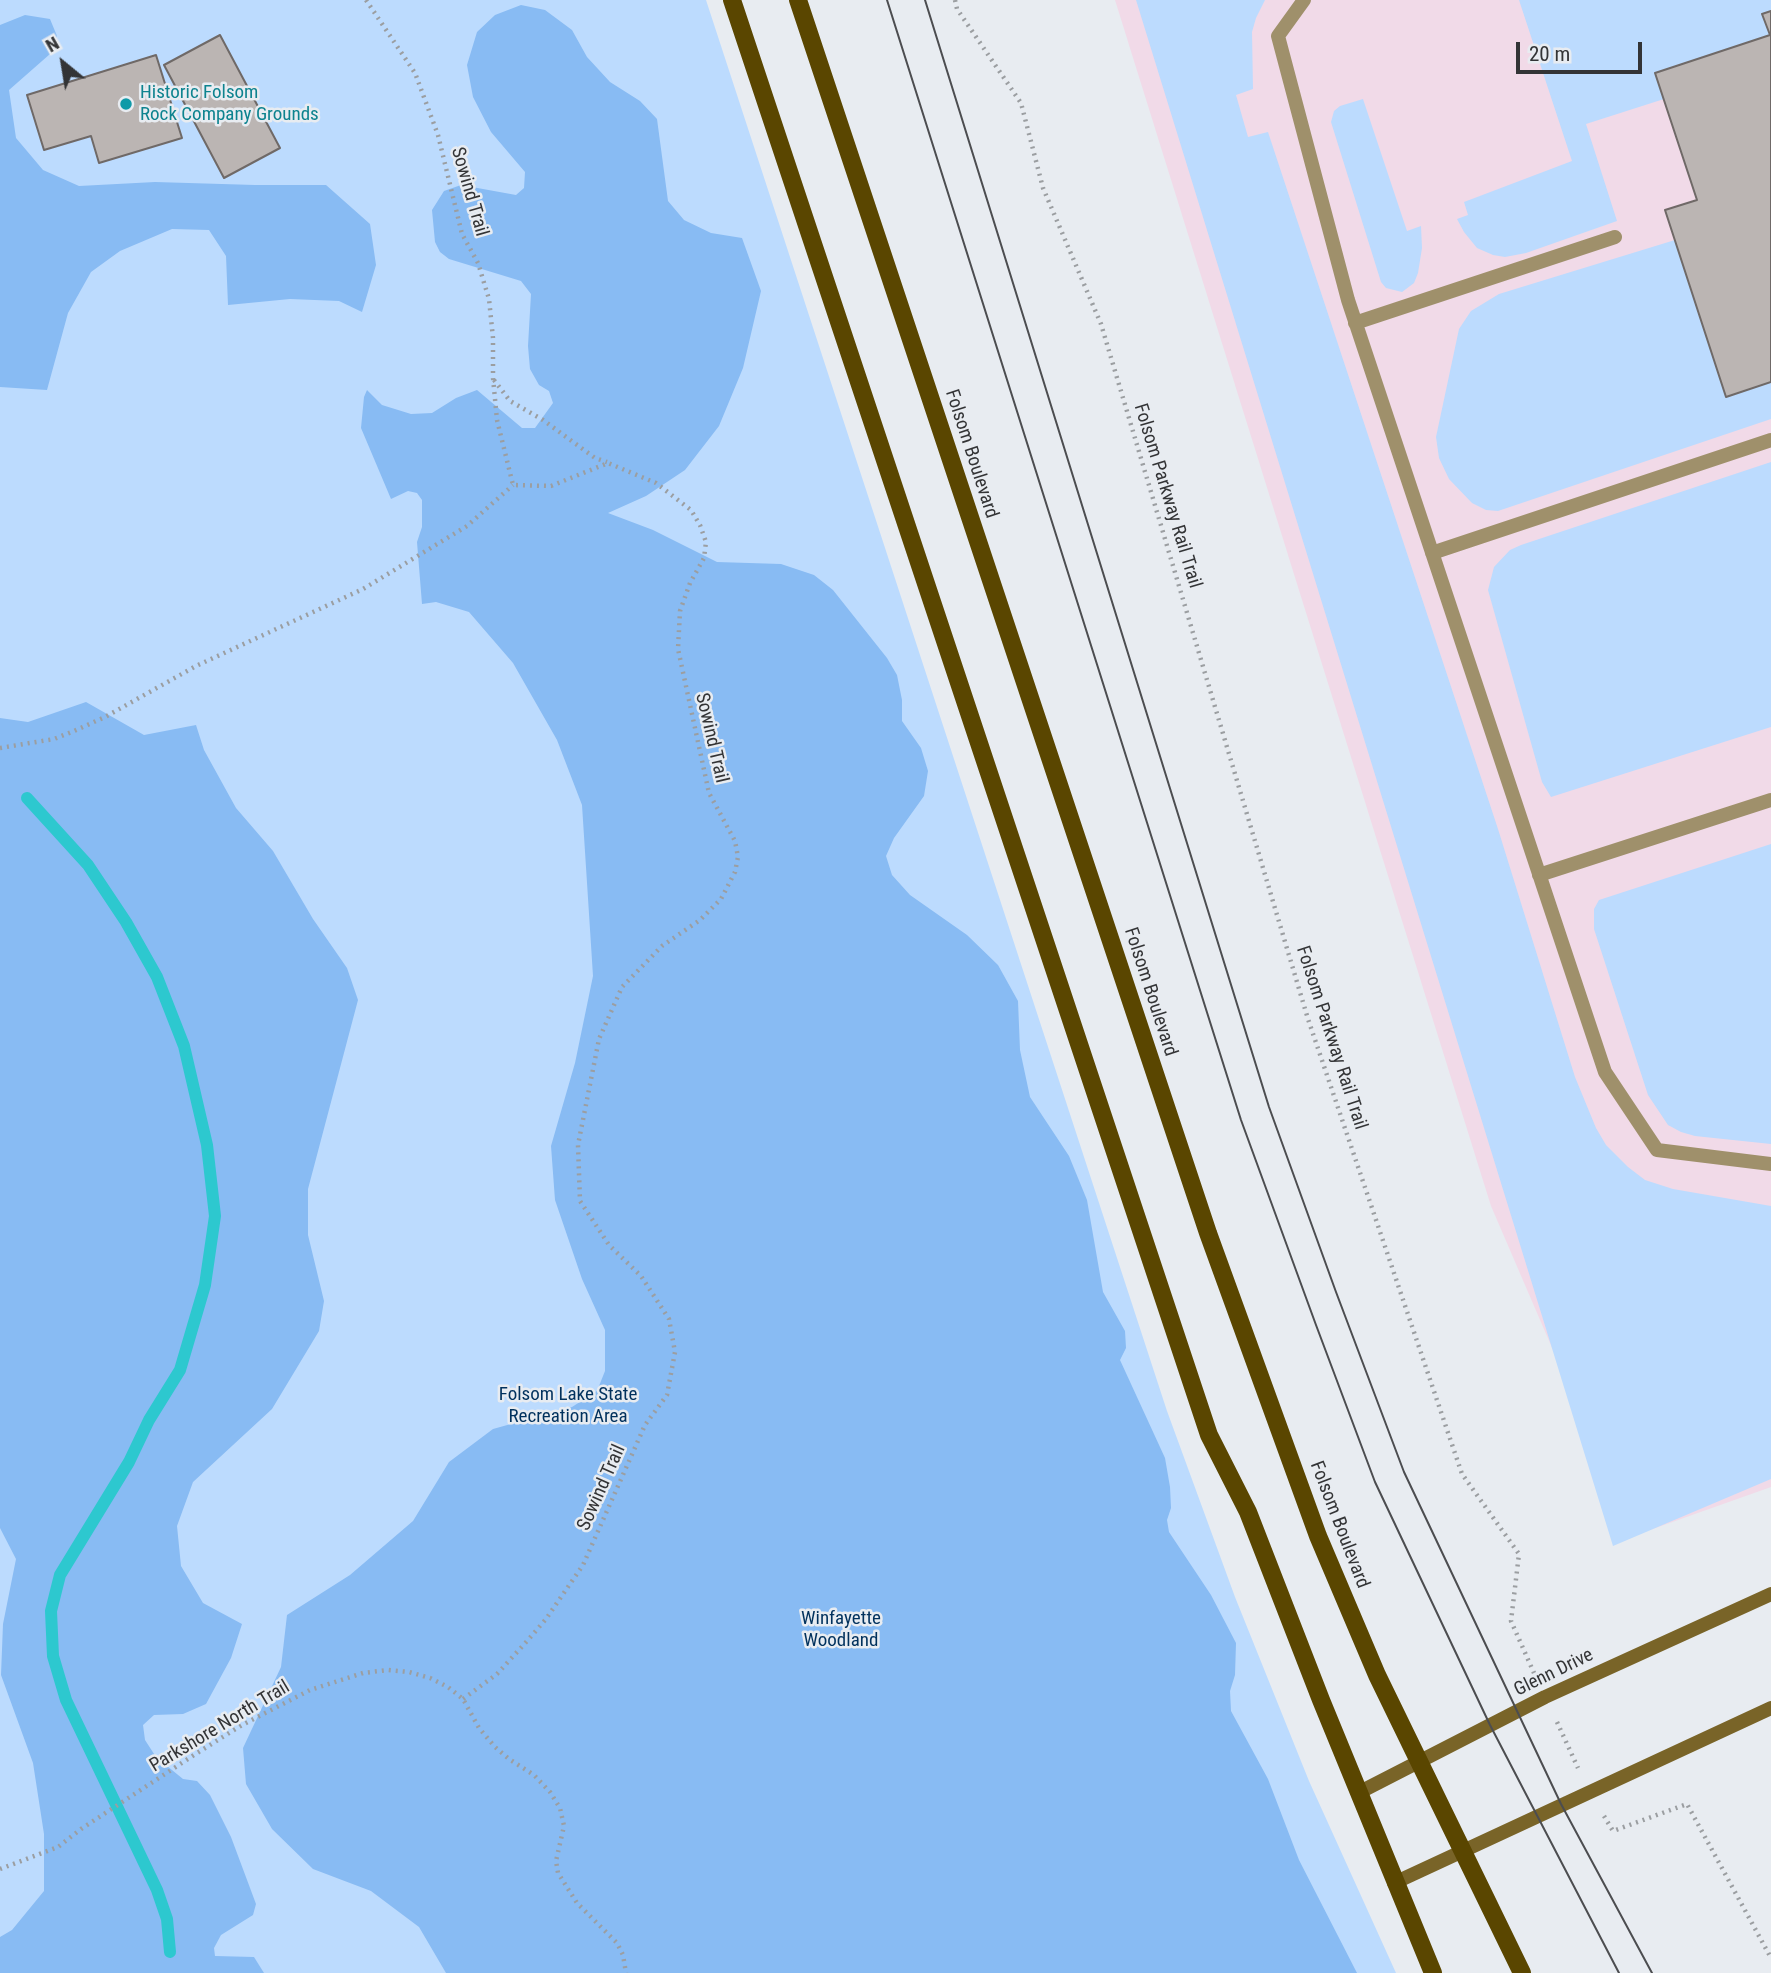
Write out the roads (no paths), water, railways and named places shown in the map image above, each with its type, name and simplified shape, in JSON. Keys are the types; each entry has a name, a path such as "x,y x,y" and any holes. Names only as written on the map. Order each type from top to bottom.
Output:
{"main road":[{"path":"732,0 1209,1435 1248,1512 1358,1793 1433,1973"},
{"name":"Folsom Boulevard","path":"798,0 1209,1233 1318,1536 1377,1675 1522,1973"}],"street":[{"name":"Glenn Drive","path":"1358,1793 1545,1697 1771,1594"},
{"path":"1394,1882 1771,1708"}],"lane":[{"path":"1304,0 1278,36 1355,323 1605,1072 1657,1150 1771,1164"},
{"path":"1355,323 1615,237"},
{"path":"1432,554 1771,440"},
{"path":"1539,876 1771,800"}],"waterway":[{"path":"27,798 88,865 126,922 157,977 184,1046 207,1145 215,1216 205,1285 180,1370 149,1420 129,1462 60,1575 51,1611 53,1656 66,1700 157,1890 167,1919 170,1952"}],"tram line":[{"path":"887,0 1241,1120 1316,1325 1375,1482 1490,1725 1619,1973"},
{"path":"925,0 1269,1107 1336,1292 1404,1472 1561,1804 1652,1973"}],"place":[{"name":"Historic Folsom Rock Company Grounds","path":"126,104"}],"park label":[{"name":"Folsom Lake State Recreation Area","path":"568,1406"},
{"name":"Winfayette Woodland","path":"841,1630"}]}
